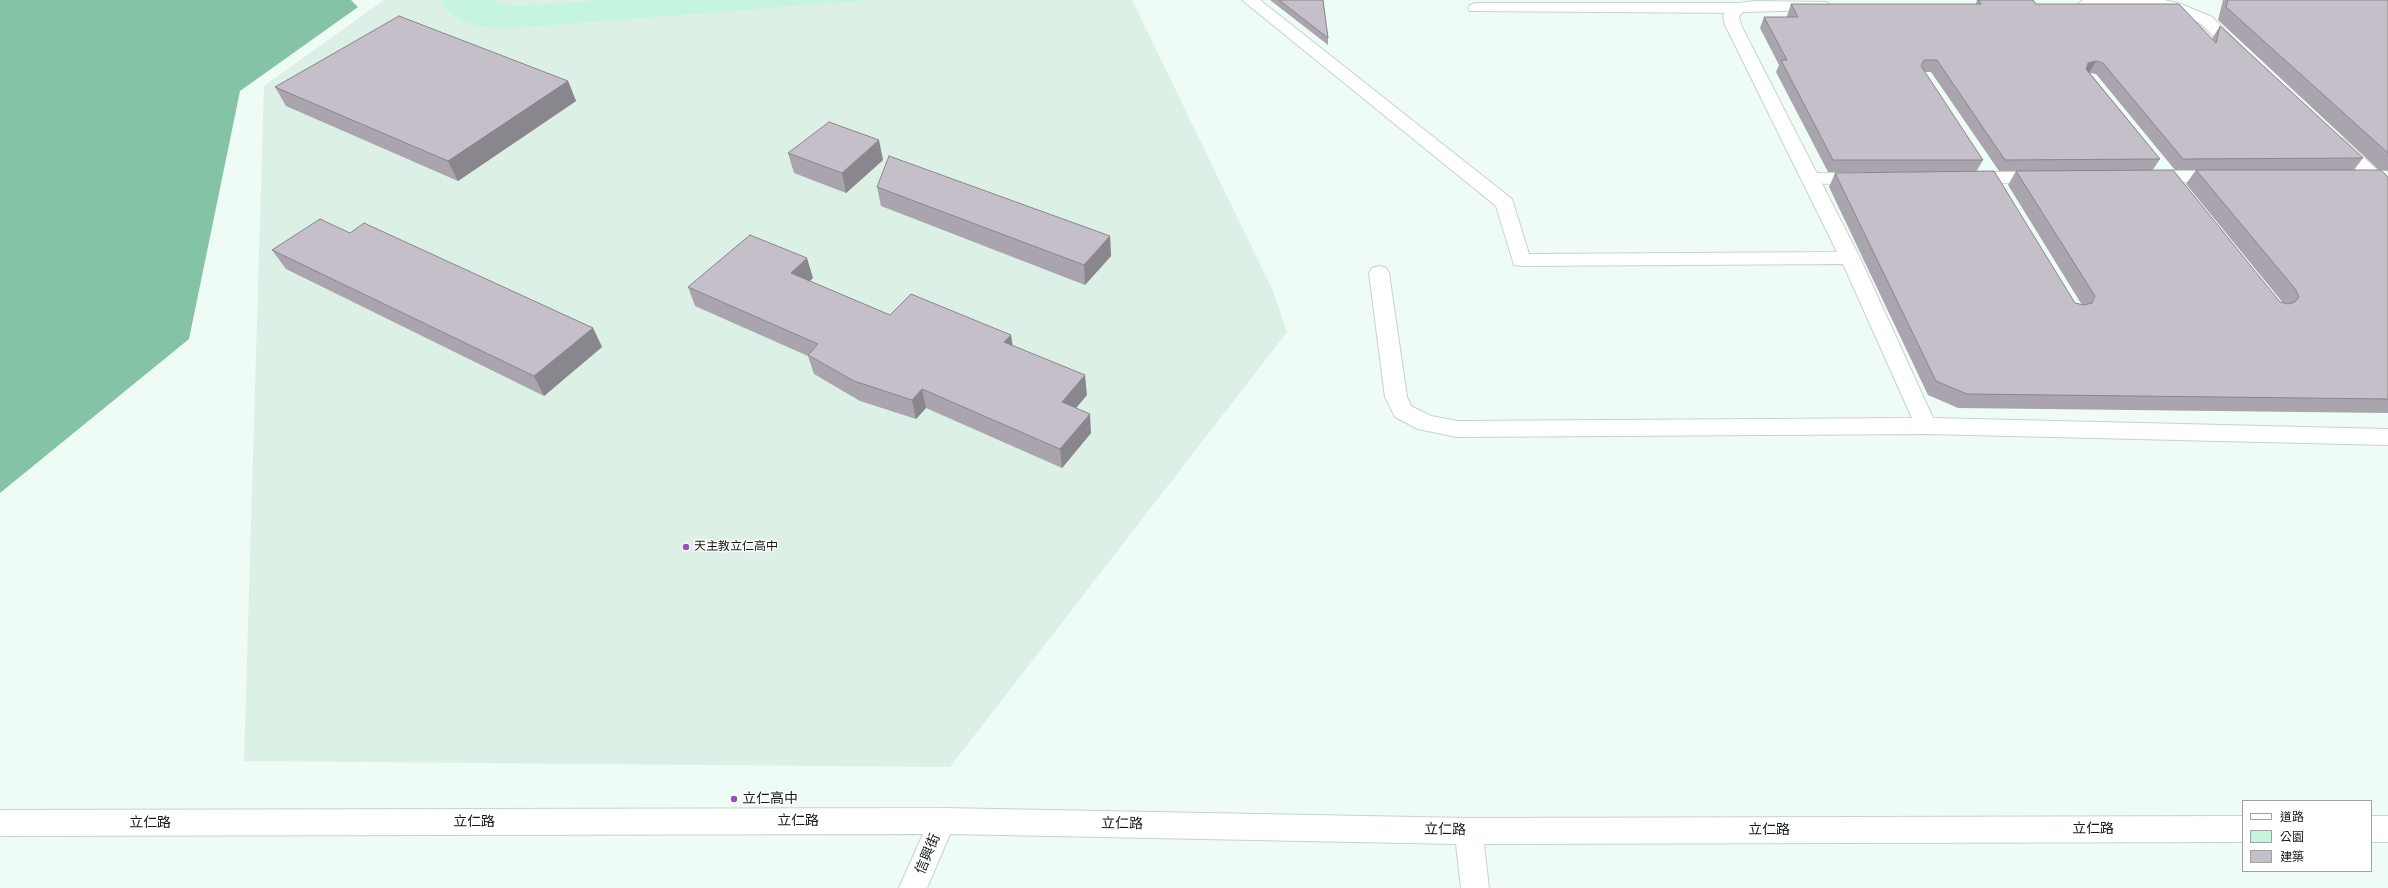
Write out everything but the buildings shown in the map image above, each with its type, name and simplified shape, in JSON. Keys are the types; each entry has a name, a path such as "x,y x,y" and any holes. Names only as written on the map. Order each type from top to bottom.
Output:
{"street":[{"path":"1250,0 1505,203 1521,260 1850,258"},
{"path":"2070,4 2156,3 2175,6 2206,20 2252,64"},
{"path":"1476,8 1738,8 1755,6 1841,5"},
{"path":"1738,8 1731,15 1733,25 1850,258 1926,426"},
{"path":"2328,134 2381,177 2388,190"},
{"path":"1980,159 2004,198"},
{"path":"2155,159 2185,195"},
{"path":"2132,178 2241,177"},
{"path":"2351,177 2381,177"},
{"path":"1953,178 2062,178"},
{"path":"1811,179 1882,179"},
{"path":"1379,273 1396,397 1403,411 1426,423 1456,429 1926,426 2388,437"},
{"name":"立仁路","path":"0,823 942,821 1470,831 2242,829"},
{"name":"信興街","path":"913,888 942,821"},
{"path":"2372,829 2388,829"},
{"path":"1470,831 1469,836 1476,888"}],"shaded area":[{"name":"天主教立仁高中","path":"384,0 1132,0 1273,291 1287,332 950,767 244,761 264,86"}],"green space":[{"path":"0,0 351,0 358,7 240,91 189,339 0,493"},
{"path":"442,0 492,0 506,5 522,6 604,0 870,0 501,29 474,25 463,21 446,10"}],"place":[{"name":"天主教立仁高中","path":"686,547"},
{"name":"立仁高中","path":"734,799"}]}
